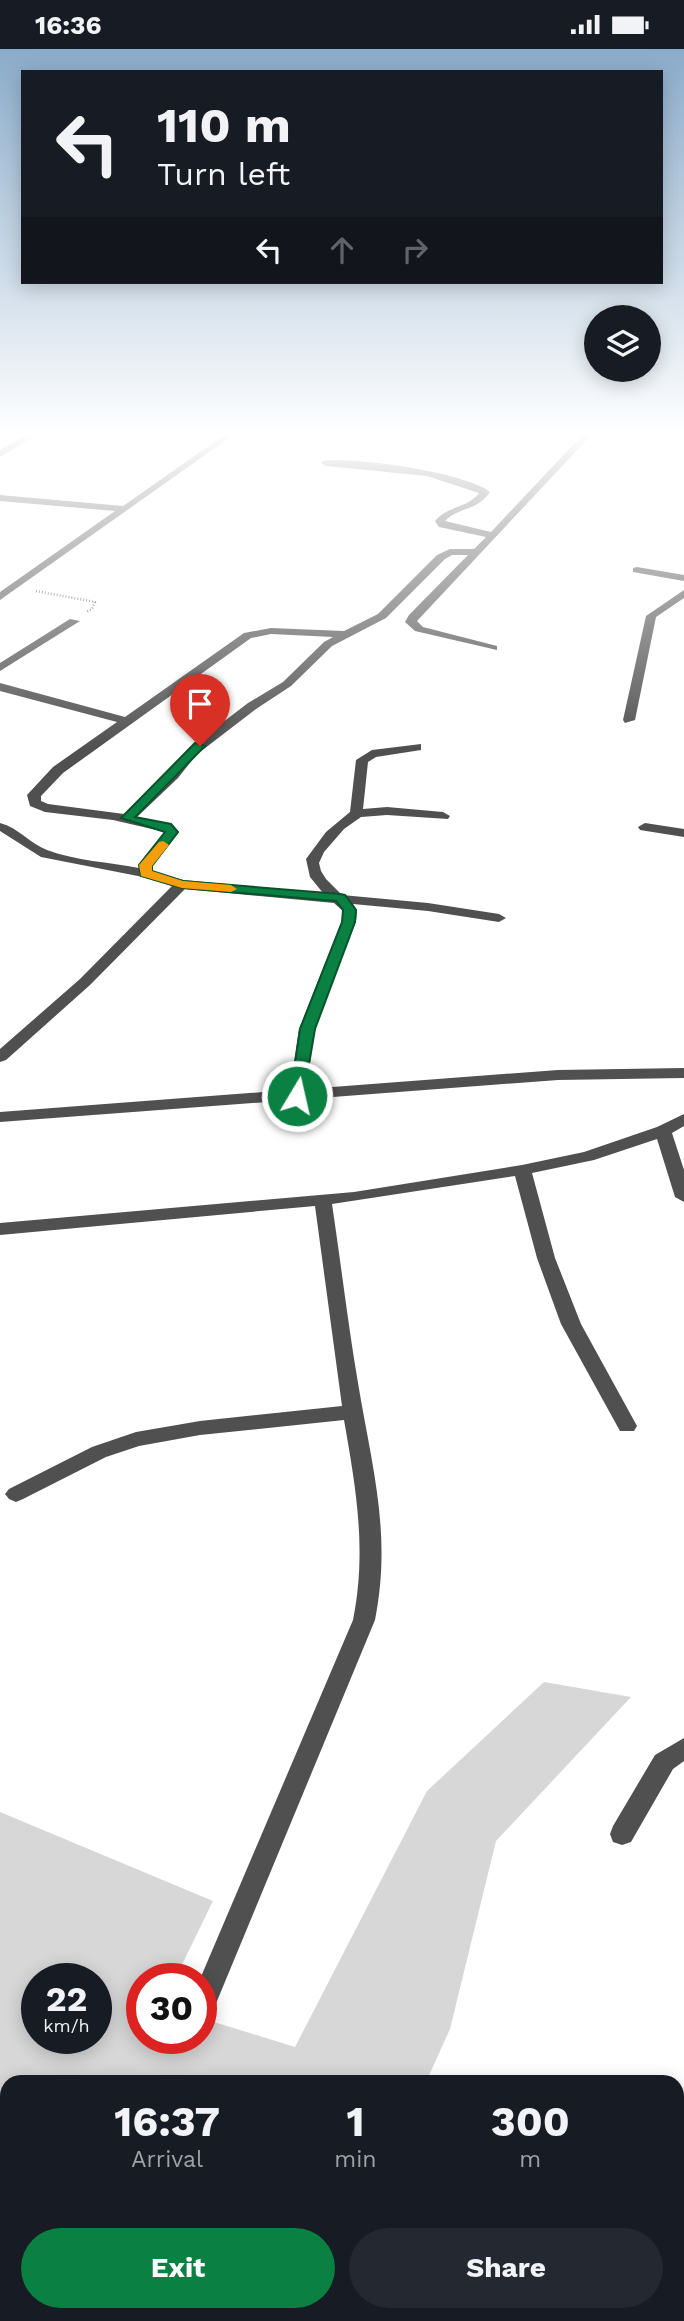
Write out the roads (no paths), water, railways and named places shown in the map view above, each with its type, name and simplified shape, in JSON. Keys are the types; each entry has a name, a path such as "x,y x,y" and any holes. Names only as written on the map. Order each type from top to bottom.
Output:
{"street":[{"path":"0,597 86,537"},
{"path":"491,537 411,622 419,629 493,648"},
{"path":"127,818 173,775 192,752 287,684 328,644 342,634 382,616 442,557 450,552 475,552"},
{"path":"637,570 684,577"},
{"path":"629,720 650,616 684,593"},
{"path":"0,668 74,621"},
{"path":"145,873 146,865 172,832 167,827 127,818 45,808 33,799 41,786 58,770 126,720 254,632 342,634"},
{"path":"0,687 126,720"},
{"path":"357,814 362,760 372,754 417,747"},
{"path":"297,1096 307,1029 349,922 350,910 340,897 321,884 312,867 313,857 331,834 357,814 387,812 443,816"},
{"path":"0,827 12,829 35,850 57,857 145,873 182,884 340,897 499,918"},
{"path":"645,827 684,833"},
{"path":"0,1057 85,982 182,884"},
{"path":"0,1117 558,1075 684,1073"},
{"path":"0,1230 323,1200 523,1170 588,1156 663,1131 684,1119"},
{"path":"663,1131 684,1198"},
{"path":"523,1170 546,1258 571,1324 626,1426"},
{"path":"217,1970 364,1620 372,1587 374,1545 368,1485 353,1412 323,1200"},
{"path":"16,1494 99,1452 136,1439 200,1428 353,1412"},
{"path":"622,1834 664,1762 684,1748"}]}
